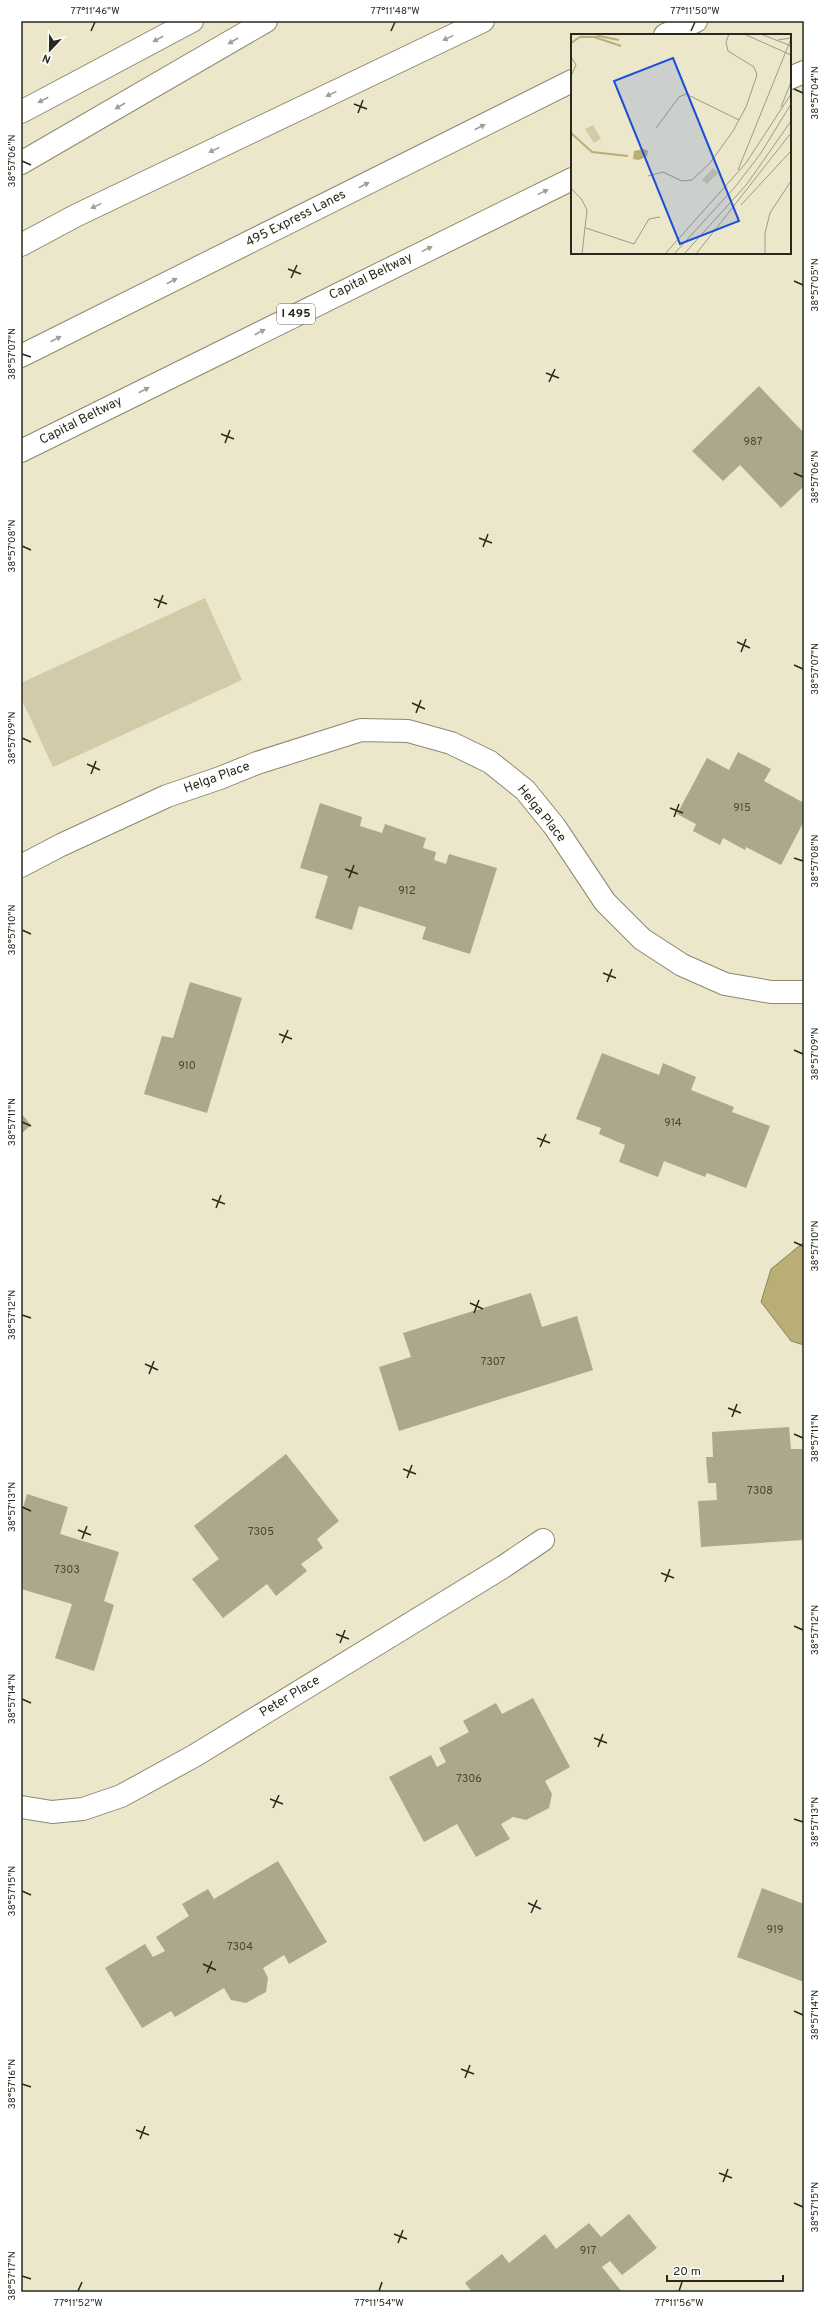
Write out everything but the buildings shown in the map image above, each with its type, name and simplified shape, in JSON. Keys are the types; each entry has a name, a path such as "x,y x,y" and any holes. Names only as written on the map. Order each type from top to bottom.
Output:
{"main road":[{"path":"21,112 192,21"},
{"path":"21,163 266,21"},
{"path":"21,245 75,216 483,21"},
{"path":"667,34 696,21"},
{"path":"791,78 804,72"},
{"name":"495 Express Lanes","path":"21,356 571,81"},
{"name":"Capital Beltway","path":"21,451 571,178"},
{"name":"Helga Place","path":"21,866 61,844 167,796 220,778 257,763 361,730 408,731 451,743 490,762 525,790 555,827 605,902 642,939 682,965 725,984 771,992 804,992"},
{"name":"Peter Place","path":"21,1807 52,1812 83,1809 121,1796 194,1756 503,1568 543,1540"}],"shaded area":[{"path":"205,598 242,680 53,767 21,698 21,683"},
{"path":"804,1242 804,1345 791,1341 761,1302 771,1269"}]}
